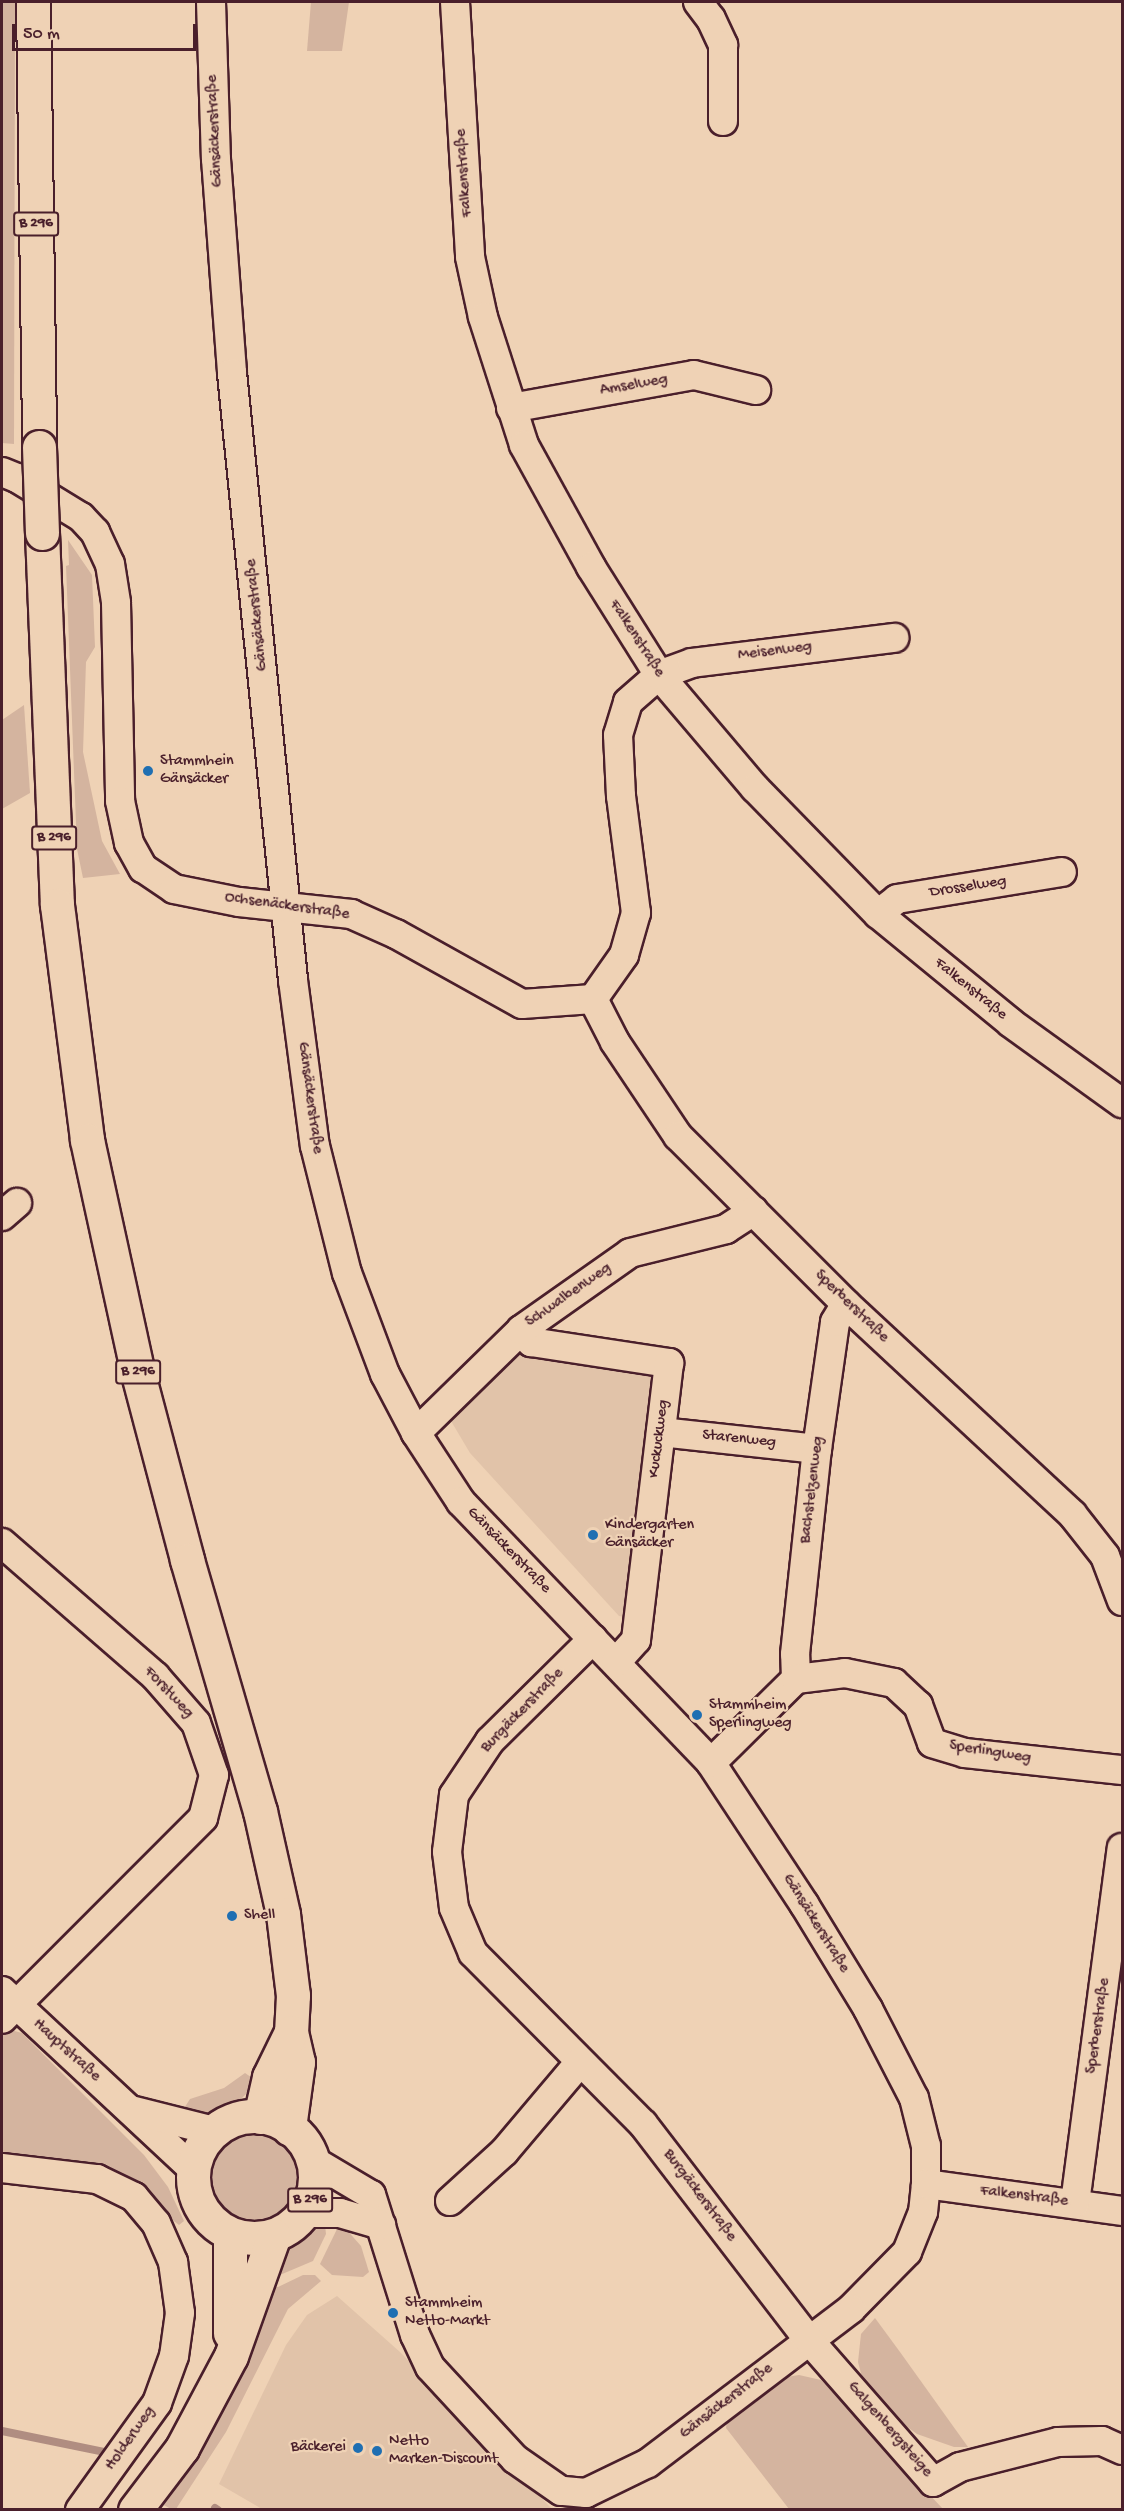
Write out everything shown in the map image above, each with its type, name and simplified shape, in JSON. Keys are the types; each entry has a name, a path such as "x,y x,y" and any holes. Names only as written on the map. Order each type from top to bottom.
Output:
{"main road":[{"name":"B 296","path":"33,2 39,447 57,905 87,1140 138,1374 187,1560 260,1811 281,1902 293,1995 291,2032 269,2077 275,2122"},
{"path":"274,2235 259,2238 230,2234 213,2223 201,2208 193,2169 201,2148 214,2131 228,2122 275,2122 303,2142 312,2160"},
{"name":"B 296","path":"274,2235 304,2212 313,2187 312,2160"},
{"path":"230,2234 231,2356"},
{"path":"135,2510 182,2448 231,2356 274,2235"}],"street":[{"name":"Gänsäckerstraße","path":"211,2 216,159 232,373 287,907 315,1146 346,1273 385,1374 416,1433 461,1502 711,1763 868,2009 914,2098 926,2146 926,2184 923,2212 907,2252 850,2310 808,2339 648,2463 604,2487 586,2493 561,2491 515,2459 430,2367 411,2326 371,2195 312,2160"},
{"name":"Falkenstraße","path":"455,2 470,257 483,317 524,446 556,506 658,675 755,788 878,914 1011,1023 1122,1103"},
{"path":"698,2 711,19 723,45 723,121"},
{"name":"Amselweg","path":"511,408 694,375 756,390"},
{"name":"Ochsenäckerstraße","path":"2,472 17,477 81,517 95,532 110,564 116,603 120,801 129,843 143,868 174,889 287,907 351,914 396,934 522,1004 593,999"},
{"name":"Meisenweg","path":"658,675 692,663 894,638"},
{"path":"593,999 624,955 636,913 621,796 618,735 628,702 658,675"},
{"name":"Drosselweg","path":"878,914 897,899 1062,872"},
{"name":"Sperberstraße","path":"593,999 615,1042 678,1136 846,1304 1072,1514 1105,1556 1122,1601"},
{"name":"Schwalbenweg","path":"416,1433 521,1330 630,1253 726,1229 754,1211"},
{"name":"Bachstelzenweg","path":"796,1679 795,1654 817,1449 835,1322 846,1304"},
{"name":"Kuckuckweg","path":"521,1330 531,1342 669,1363 636,1640 616,1662"},
{"name":"Starenweg","path":"661,1432 817,1449"},
{"name":"Forstweg","path":"2,1543 155,1676 196,1723 214,1775 204,1818 6,2005"},
{"name":"Burgäckerstraße","path":"593,1639 490,1741 454,1795 447,1852 454,1908 473,1953 643,2124 808,2339"},
{"name":"Sperlingweg","path":"796,1679 845,1673 894,1683 918,1705 932,1743 965,1753 1122,1770"},
{"path":"711,1763 796,1679"},
{"name":"Sperberstraße","path":"1075,2204 1122,1848"},
{"name":"Hauptstraße","path":"6,2005 131,2110 158,2140 193,2169"},
{"path":"450,2201 504,2152 580,2062"},
{"name":"Hauptstraße","path":"131,2110 214,2131"},
{"name":"Holderweg","path":"2,2168 97,2179 134,2197 156,2223 173,2262 180,2313 174,2356 157,2403 80,2510"},
{"name":"Falkenstraße","path":"926,2184 1122,2211"},
{"path":"304,2212 340,2213 381,2225"},
{"name":"Galgenbergsteige","path":"808,2339 933,2482 960,2468 1058,2442 1101,2441 1122,2450"}],"shaded area":[{"path":"2,2 15,2 14,444 2,443"},
{"path":"311,2 349,2 342,51 307,51"},
{"path":"68,540 92,575 95,647 86,662 83,752 102,841 120,874 83,878 77,849 66,566 69,565"},
{"path":"24,705 30,793 2,809 2,720"},
{"name":"Kindergarten Gänsäcker","path":"516,1352 651,1366 661,1379 632,1618 619,1616 470,1453 448,1416"},
{"path":"7,2029 22,2033 144,2155 168,2187 184,2221 179,2225 156,2207 2,2159 2,2035"},
{"path":"245,2073 258,2082 238,2102 201,2114 183,2110 190,2099 224,2088"},
{"path":"244,2131 262,2131 279,2138 292,2151 299,2168 299,2186 292,2203 279,2216 262,2223 244,2223 227,2216 214,2203 207,2186 207,2168 214,2151 227,2138"},
{"path":"325,2225 326,2234 313,2261 268,2280 279,2250 305,2229"},
{"path":"338,2227 346,2229 361,2246 369,2272 363,2277 332,2275 320,2264"},
{"path":"303,2275 315,2275 321,2281 288,2309 226,2432 176,2509 160,2503 217,2419 244,2362 263,2287 278,2287"},
{"path":"337,2296 400,2352 552,2509 262,2509 219,2484 286,2345 307,2315"},
{"path":"875,2318 968,2447 954,2447 917,2434 892,2416 863,2381 858,2362 861,2334"},
{"path":"799,2375 821,2380 943,2509 789,2509 726,2428 728,2415 780,2378"}],"waterway":[{"path":"2,2431 104,2452"}],"place":[{"name":"Stammhein Gänsäcker","path":"148,771"},
{"name":"Kindergarten Gänsäcker","path":"593,1535"},
{"name":"Stammheim Sperlingweg","path":"697,1715"},
{"name":"Shell","path":"232,1916"},
{"name":"Stammheim Netto-Markt","path":"393,2313"},
{"name":"Bäckerei","path":"358,2448"},
{"name":"Netto Marken-Discount","path":"377,2451"}]}
